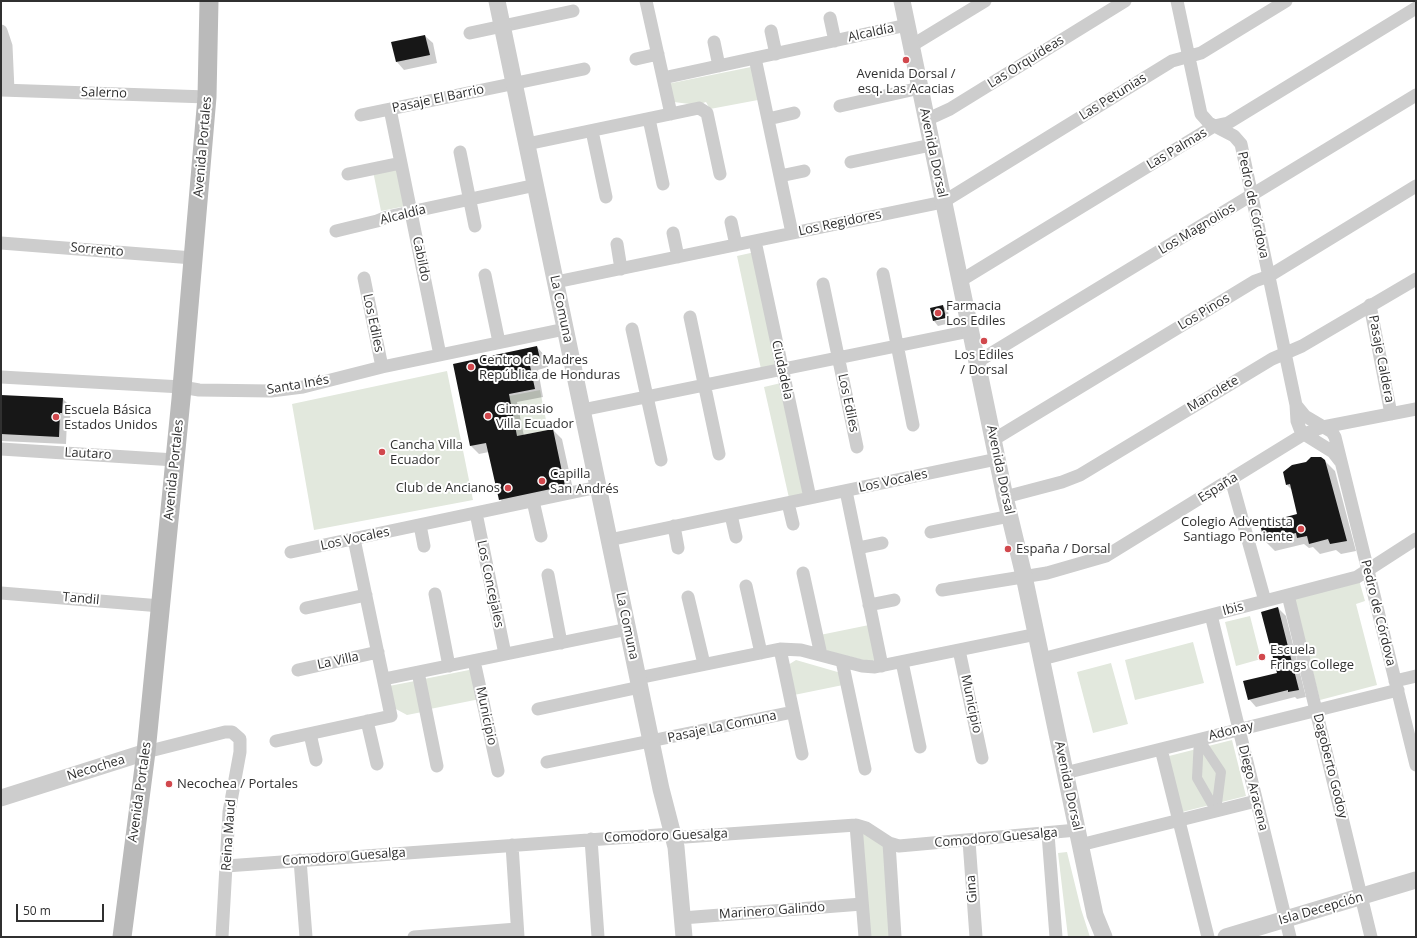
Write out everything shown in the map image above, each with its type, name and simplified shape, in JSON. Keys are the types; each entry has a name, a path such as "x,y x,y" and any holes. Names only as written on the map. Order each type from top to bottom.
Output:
{"main road":[{"name":"Avenida Portales","path":"122,937 146,752 182,387 207,97 209,1"}],"street":[{"name":"La Comuna","path":"497,1 651,741 678,859 684,937"},
{"path":"646,1 671,114"},
{"name":"Avenida Dorsal","path":"902,1 997,460 1037,634 1078,838 1095,915 1104,937"},
{"path":"911,46 985,1"},
{"name":"Las Orquídeas","path":"926,120 950,109 1125,1"},
{"name":"Pedro de Córdova","path":"1177,1 1201,114 1209,123 1234,136 1240,144 1296,405 1297,421 1304,434"},
{"name":"Las Petunias","path":"944,202 1172,61 1207,49 1286,1"},
{"name":"Las Palmas","path":"960,281 1214,126 1228,123 1416,8"},
{"path":"470,33 573,11"},
{"name":"Alcaldía","path":"830,18 835,41"},
{"name":"Alcaldía","path":"663,78 907,25"},
{"path":"771,30 776,54"},
{"path":"1,31 6,46 4,90"},
{"path":"714,42 719,66"},
{"path":"636,59 658,54"},
{"path":"755,58 792,233"},
{"path":"514,84 584,69"},
{"name":"Pasaje El Barrio","path":"361,115 514,84"},
{"path":"840,106 920,88"},
{"name":"Salerno","path":"4,90 207,97"},
{"name":"Los Magnolios","path":"977,362 1416,95"},
{"path":"527,144 699,108 707,113 720,174"},
{"name":"Cabildo","path":"390,109 440,355"},
{"path":"768,119 794,113"},
{"path":"649,119 663,184"},
{"path":"592,131 606,197"},
{"path":"851,162 932,145"},
{"path":"460,152 475,226"},
{"path":"348,174 401,163"},
{"path":"780,176 804,171"},
{"name":"Alcaldía","path":"336,231 411,212 536,185"},
{"name":"Los Pinos","path":"993,440 1255,281 1268,276 1416,186"},
{"name":"Los Regidores","path":"556,282 944,202"},
{"path":"731,222 736,245"},
{"path":"673,233 678,257"},
{"name":"Ciudadela","path":"755,241 810,498"},
{"name":"Sorrento","path":"1,243 193,258"},
{"path":"617,244 621,269"},
{"path":"883,274 913,425"},
{"path":"485,275 499,342"},
{"name":"Los Ediles","path":"364,278 382,367"},
{"name":"Manolete","path":"1005,497 1062,482 1080,475 1272,359 1302,346 1416,279"},
{"name":"Los Ediles","path":"823,284 857,447"},
{"name":"Pasaje Caldera","path":"1370,305 1391,414"},
{"path":"690,317 719,454"},
{"name":"Santa Inés","path":"1,377 182,387 199,390 271,391 303,387 382,367 565,329"},
{"path":"632,329 661,460"},
{"name":"Los Ediles","path":"582,410 970,331"},
{"name":"Pedro de Córdova","path":"1296,405 1305,416 1332,432 1336,437 1340,461 1416,765"},
{"name":"España","path":"942,590 1047,573 1106,556 1304,434 1323,427 1416,409"},
{"path":"1304,434 1333,452 1340,461"},
{"name":"Lautaro","path":"1,449 175,460"},
{"name":"Los Vocales","path":"609,540 997,460"},
{"path":"1231,479 1265,601"},
{"name":"Los Vocales","path":"291,552 598,487"},
{"path":"846,491 882,666"},
{"path":"533,501 541,536"},
{"path":"788,503 793,524"},
{"name":"Los Concejales","path":"476,513 505,654"},
{"path":"731,515 736,537"},
{"path":"931,532 1010,516"},
{"path":"420,525 424,546"},
{"path":"674,526 678,548"},
{"path":"276,741 391,716 354,539"},
{"name":"Ibis","path":"1042,659 1357,576 1416,539"},
{"path":"858,548 882,543"},
{"path":"803,573 820,656"},
{"path":"548,574 561,643"},
{"path":"746,586 761,653"},
{"name":"Tandil","path":"1,593 161,606"},
{"path":"434,594 449,666"},
{"path":"306,608 366,595"},
{"name":"Dagoberto Godoy","path":"1288,595 1362,897 1370,937"},
{"path":"688,597 704,664"},
{"path":"869,605 894,600"},
{"name":"Diego Aracena","path":"1211,615 1290,937"},
{"path":"384,679 628,629"},
{"path":"538,709 704,664 780,649 794,649 862,666 882,666 1037,634"},
{"path":"780,649 802,754"},
{"name":"Municipio","path":"959,650 982,758"},
{"name":"La Villa","path":"298,670 378,652"},
{"name":"Municipio","path":"474,660 498,771"},
{"path":"842,661 865,769"},
{"path":"902,662 920,747"},
{"path":"418,672 437,766"},
{"name":"Adonay","path":"1065,773 1316,710 1396,686 1416,676"},
{"name":"Pasaje La Comuna","path":"651,741 794,712"},
{"path":"367,721 377,764"},
{"name":"Necochea","path":"1,798 146,752 218,733 232,732 237,735"},
{"path":"310,734 316,760"},
{"name":"Reina Maud","path":"222,937 229,812 241,745 237,735"},
{"path":"1199,739 1221,772 1216,811"},
{"path":"1199,739 1197,778 1216,811"},
{"path":"547,762 651,741"},
{"path":"1161,749 1208,937"},
{"name":"Comodoro Guesalga","path":"226,866 591,839 672,834 685,837 856,825 866,828 889,843 903,846 1048,834 1078,838 1179,821 1256,801"},
{"path":"856,825 865,937"},
{"path":"1048,834 1056,937"},
{"path":"591,839 598,937"},
{"name":"Gina","path":"969,841 976,937"},
{"path":"889,843 895,937"},
{"path":"414,937 518,933 512,845"},
{"path":"300,860 306,937"},
{"name":"Isla Decepción","path":"1226,937 1416,880"},
{"name":"Marinero Galindo","path":"682,918 862,904"}],"shaded area":[{"path":"751,67 758,100 710,109 706,102 697,105 674,102 667,84"},
{"path":"398,166 406,206 381,211 373,171"},
{"path":"755,252 778,366 761,369 737,256"},
{"name":"Cancha Villa Ecuador","path":"447,371 473,500 314,530 292,404"},
{"path":"781,383 806,494 789,498 764,387"},
{"path":"540,390 548,430 517,436 509,396"},
{"path":"1359,580 1365,601 1356,604 1377,685 1320,700 1294,597"},
{"path":"1250,616 1261,659 1236,666 1225,622"},
{"path":"869,625 877,658 871,662 824,650 820,635"},
{"path":"1193,642 1204,683 1135,700 1125,660"},
{"path":"796,660 841,673 843,685 794,695 788,665"},
{"path":"1111,663 1128,724 1093,733 1077,672"},
{"path":"474,669 480,699 430,709 424,679"},
{"path":"415,681 422,712 407,715 394,708 389,686"},
{"path":"1232,740 1246,796 1182,812 1169,756"},
{"path":"860,833 867,833 887,846 892,937 867,937"},
{"path":"1067,852 1081,909 1090,937 1068,937 1058,853"}],"building":[{"path":"425,35 430,55 396,62 391,42"},
{"name":"Farmacia Los Ediles","path":"943,305 946,318 933,321 930,308"},
{"path":"537,346 540,359 529,361 535,389 509,394 517,436 553,429 565,486 499,500 486,443 470,446 453,364"},
{"path":"1,395 63,398 62,413 60,413 59,437 1,434"},
{"path":"1311,457 1321,457 1325,460 1347,541 1330,544 1328,539 1309,544 1307,536 1297,538 1296,533 1264,541 1260,524 1297,514 1290,484 1286,485 1283,472 1292,465 1306,462"},
{"path":"1278,607 1299,690 1288,692 1288,690 1248,700 1243,681 1277,673 1261,612"}],"place":[{"name":"Avenida Dorsal / esq. Las Acacias","path":"906,60"},
{"name":"Farmacia Los Ediles","path":"938,313"},
{"name":"Los Ediles / Dorsal","path":"984,341"},
{"name":"Centro de Madres República de Honduras","path":"471,367"},
{"name":"Gimnasio Villa Ecuador","path":"488,416"},
{"name":"Escuela Básica Estados Unidos","path":"56,417"},
{"name":"Cancha Villa Ecuador","path":"382,452"},
{"name":"Capilla San Andrés","path":"542,481"},
{"name":"Club de Ancianos","path":"508,488"},
{"name":"Colegio Adventista Santiago Poniente","path":"1301,529"},
{"name":"España / Dorsal","path":"1008,549"},
{"name":"Escuela Frings College","path":"1262,657"},
{"name":"Necochea / Portales","path":"169,784"}]}
